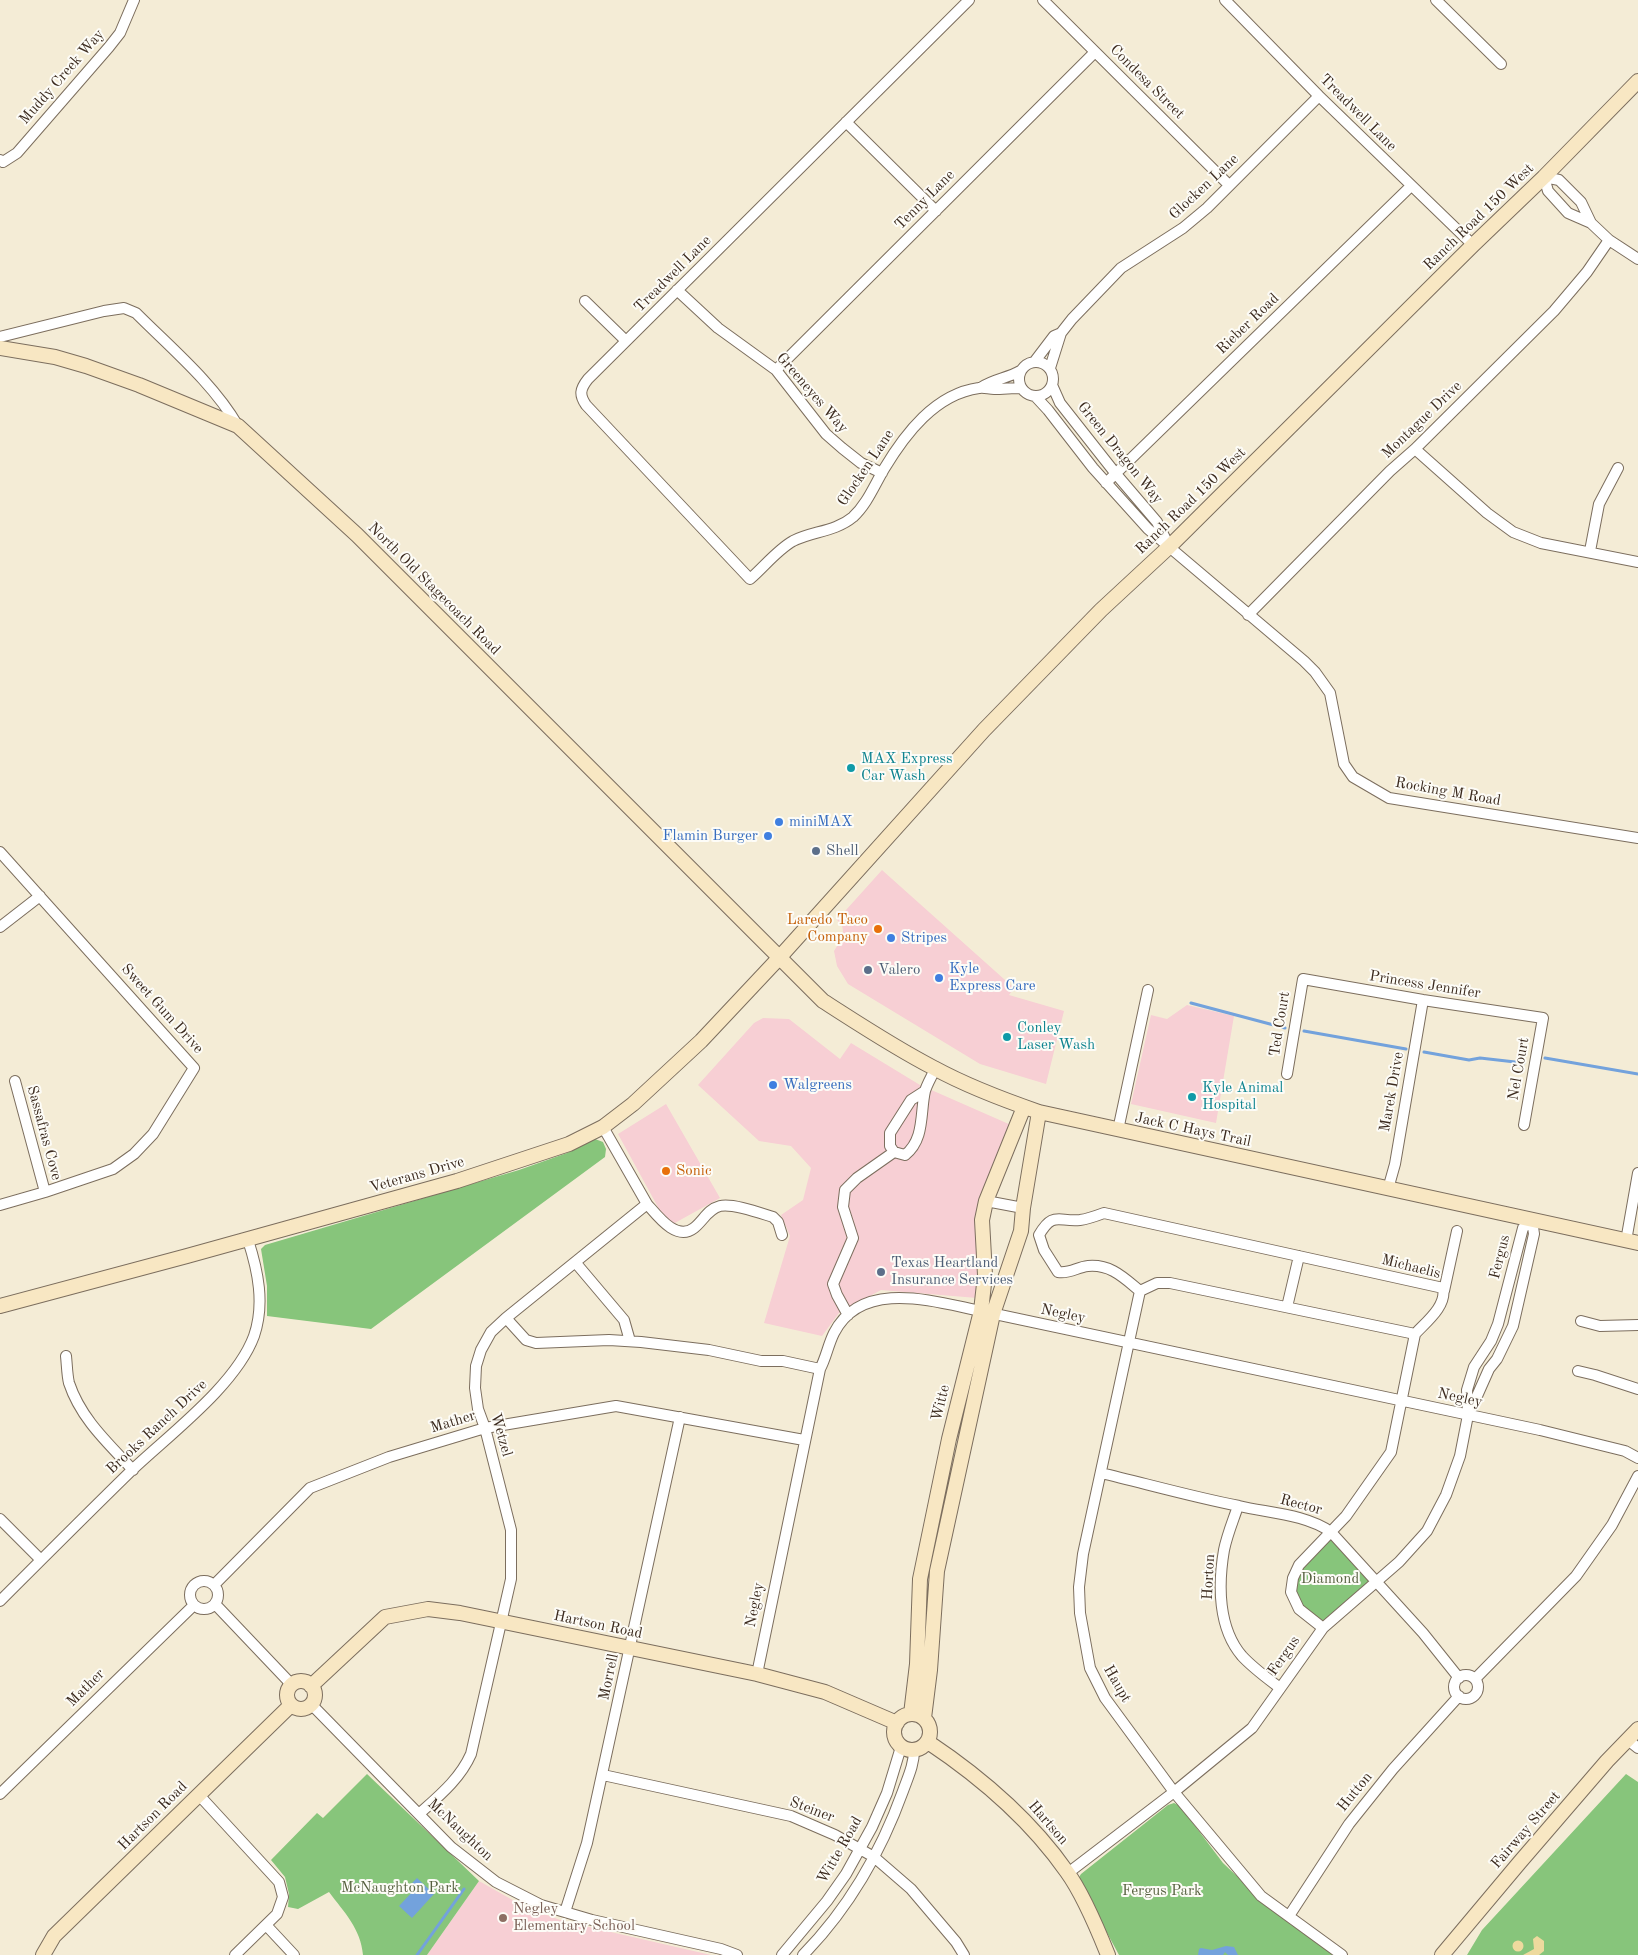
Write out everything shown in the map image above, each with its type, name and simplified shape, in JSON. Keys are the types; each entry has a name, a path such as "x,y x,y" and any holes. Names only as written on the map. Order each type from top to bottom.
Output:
{"street":[{"name":"Muddy Creek Way","path":"0,160 2,162 16,153 109,47 120,33 134,0"},
{"name":"Treadwell Lane","path":"750,579 582,398 580,392 582,386 969,0"},
{"name":"Condesa Street","path":"1043,0 1229,185"},
{"name":"Treadwell Lane","path":"1226,0 1319,96 1473,245"},
{"path":"1436,0 1501,64"},
{"name":"Tenny Lane","path":"776,370 1095,52"},
{"name":"Ranch Road 150 West","path":"779,958 984,730 1101,610 1169,547 1544,177 1638,81"},
{"name":"Glocken Lane","path":"1050,368 1061,333 1121,268 1183,228 1319,96"},
{"path":"846,122 936,211"},
{"path":"1591,223 1581,202 1559,180 1544,177 1548,191 1568,213 1591,223 1609,240 1638,259"},
{"name":"Rieber Road","path":"1106,483 1411,186"},
{"name":"Montague Drive","path":"1248,616 1370,491 1554,311 1587,272 1609,240"},
{"name":"Greeneyes Way","path":"677,290 718,328 776,370 826,434 860,463 882,473"},
{"path":"585,301 626,341"},
{"path":"0,337 73,317 124,308 136,313 194,371 226,406 238,426"},
{"name":"Glocken Lane","path":"1034,361 1054,336 1061,333"},
{"name":"North Old Stagecoach Road","path":"0,348 55,357 86,366 146,388 238,426 357,535 779,958"},
{"path":"1034,361 1046,364 1050,368 1053,374 1052,385 1046,393 1035,396 1024,392 1019,382 1020,370 1024,366 1034,361"},
{"name":"Glocken Lane","path":"750,579 784,547 838,526 853,516 866,500 902,439 918,422 947,400 982,387 990,382 1009,377 1020,370"},
{"name":"Green Dragon Way","path":"1052,385 1060,403 1157,522 1169,547"},
{"name":"Glocken Lane","path":"982,387 993,389 1021,388"},
{"name":"Green Dragon Way","path":"1035,396 1106,483 1148,529 1169,547"},
{"path":"1415,449 1487,513 1513,532 1541,543 1590,551 1638,562"},
{"path":"1590,551 1600,504 1618,468"},
{"name":"Rocking M Road","path":"1169,547 1315,672 1330,693 1344,764 1353,777 1389,798 1638,838"},
{"name":"Sweet Gum Drive","path":"0,852 194,1068 152,1134 134,1154 113,1169 44,1192 0,1204"},
{"path":"0,928 40,896"},
{"name":"Jack C Hays Trail","path":"779,958 822,1001 880,1037 935,1069 1024,1107 1118,1130 1632,1242"},
{"name":"Veterans Drive","path":"0,1306 248,1240 457,1181 569,1144 603,1127 633,1104 701,1041 779,958"},
{"name":"Princess Jennifer","path":"1303,979 1422,1000 1543,1018"},
{"name":"Ted Court","path":"1287,1074 1303,979"},
{"path":"1118,1130 1148,990"},
{"name":"Marek Drive","path":"1388,1189 1422,1000"},
{"name":"Nel Court","path":"1524,1125 1543,1018"},
{"path":"925,1091 911,1100 890,1133 890,1146 894,1152 905,1155 913,1148 919,1133 925,1091 935,1069"},
{"name":"Sassafras Cove","path":"15,1080 44,1192"},
{"name":"Witte","path":"917,1716 930,1670 937,1571 987,1312 982,1220 986,1201 1024,1107"},
{"name":"Witte","path":"917,1716 916,1664 920,1580 949,1439 987,1312 1021,1231 1022,1208 1040,1112"},
{"path":"603,1127 647,1204 666,1226 682,1232 693,1229 711,1210 719,1206 730,1206 773,1217 778,1222 782,1235"},
{"path":"848,1315 833,1284 853,1238 843,1207 845,1190 857,1178 894,1152"},
{"path":"1632,1242 1638,1173"},
{"path":"986,1201 1022,1208"},
{"name":"Wetzel","path":"419,1814 452,1784 466,1765 471,1754 512,1579 511,1530 485,1428 478,1409 475,1388 476,1366 481,1350 491,1332 506,1318 647,1204"},
{"name":"Michaelis","path":"1039,1235 1046,1223 1058,1218 1081,1220 1104,1213 1443,1288 1444,1291 1438,1309 1415,1334"},
{"name":"Fergus","path":"1468,1415 1467,1390 1474,1367 1491,1341 1498,1324 1523,1228 1532,1220"},
{"name":"Fergus","path":"1068,1873 1174,1792 1252,1728 1322,1628 1399,1562 1427,1531 1446,1495 1460,1456 1468,1415 1488,1369 1497,1359 1513,1326 1534,1234 1532,1220"},
{"path":"1021,1231 1039,1235 1044,1250 1058,1272 1066,1273 1088,1266 1116,1271 1140,1291 1157,1283 1170,1282 1415,1334 1391,1452 1346,1516 1299,1565 1293,1578 1291,1592 1299,1609 1322,1628"},
{"path":"1444,1291 1457,1231"},
{"name":"Brooks Ranch Drive","path":"0,1601 219,1388 234,1371 247,1351 254,1335 259,1311 258,1274 248,1240"},
{"path":"1287,1307 1299,1256"},
{"path":"575,1262 624,1320 630,1341"},
{"name":"Haupt","path":"1140,1291 1083,1554 1079,1587 1080,1614 1090,1668 1105,1698 1174,1792 1261,1896 1342,1955"},
{"name":"Negley","path":"757,1674 820,1369 834,1332 848,1315 870,1303 888,1297 910,1297 987,1312 1540,1430 1625,1451 1638,1458"},
{"path":"506,1318 526,1340 536,1343 630,1341 709,1350 761,1361 782,1360 820,1369"},
{"path":"1581,1321 1600,1326 1638,1325"},
{"path":"66,1356 69,1382 79,1408 133,1470"},
{"path":"1578,1371 1638,1389"},
{"name":"Mather","path":"214,1585 310,1488 389,1457 485,1428 616,1406 804,1440"},
{"name":"Morrell","path":"565,1912 587,1843 603,1775 680,1417"},
{"name":"Rector","path":"1101,1473 1238,1506 1301,1518 1322,1526 1331,1532 1423,1633 1459,1678"},
{"path":"1475,1679 1576,1576 1612,1525 1638,1476"},
{"name":"Horton","path":"1238,1506 1224,1550 1220,1597 1224,1625 1241,1655 1280,1688"},
{"path":"0,1519 41,1560"},
{"path":"933,1519 947,1522"},
{"path":"201,1580 214,1585 218,1593 215,1604 207,1609 194,1605 190,1597 193,1585 201,1580"},
{"path":"215,1604 292,1685"},
{"name":"Mather","path":"0,1794 194,1605"},
{"name":"Hartson Road","path":"312,1686 385,1617 428,1609 460,1613 757,1674 825,1692 897,1723"},
{"path":"918,1619 933,1618"},
{"path":"1465,1675 1475,1679 1478,1686 1473,1696 1466,1699 1459,1696 1455,1686 1459,1678 1465,1675"},
{"path":"298,1680 308,1682 312,1686 314,1696 311,1704 304,1709 298,1709 291,1705 287,1697 292,1685 298,1680"},
{"name":"Hutton","path":"1289,1916 1349,1824 1393,1769 1459,1696"},
{"name":"McNaughton","path":"311,1704 451,1847 496,1882 541,1905 722,1949 737,1955"},
{"name":"Hartson Road","path":"43,1955 54,1936 291,1705"},
{"path":"905,1715 917,1716 930,1726 930,1737 924,1746 907,1748 895,1738 894,1733 897,1723 905,1715"},
{"name":"Fairway Street","path":"1442,1955 1607,1761 1633,1744 1638,1729"},
{"name":"Hartson","path":"928,1742 963,1765 995,1791 1025,1820 1068,1873 1108,1955"},
{"name":"Witte Road","path":"782,1955 827,1901 846,1874 872,1827 907,1748"},
{"name":"Witte Road","path":"803,1955 845,1905 874,1857 898,1805 914,1761 907,1748"},
{"name":"Steiner","path":"603,1775 791,1816 836,1835 874,1857 911,1889 956,1942 964,1955"},
{"path":"198,1794 279,1882 283,1897 277,1914 235,1955"},
{"path":"266,1925 294,1955"}],"shaded area":[{"path":"882,870 1014,988 1009,995 1064,1011 1046,1084 980,1064 848,984 837,966 834,951 841,940 843,931 842,925 837,920"},
{"path":"1187,1005 1234,1016 1216,1123 1131,1104 1151,1015 1167,1019"},
{"path":"763,1018 789,1019 840,1059 851,1043 920,1085 1011,1125 983,1198 981,1278 977,1298 881,1290 839,1313 822,1336 764,1323 790,1236 781,1215 803,1200 811,1168 791,1146 759,1141 698,1085 754,1023"},
{"path":"666,1104 720,1198 673,1224 659,1209 618,1134"},
{"name":"Negley Elementary School","path":"479,1881 525,1907 563,1921 711,1955 427,1955"}],"green space":[{"path":"595,1139 603,1142 606,1149 605,1157 371,1329 267,1316 267,1286 261,1249 265,1245 519,1170 567,1153"},
{"name":"Diamond","path":"1331,1533 1375,1582 1323,1627 1300,1608 1292,1591 1294,1578"},
{"name":"McNaughton Park","path":"367,1774 479,1881 427,1955 363,1955 362,1946 355,1929 329,1892 298,1909 288,1907 289,1894 285,1877 271,1860 317,1813 323,1818"},
{"path":"1626,1774 1638,1782 1638,1955 1467,1955 1482,1930"},
{"name":"Fergus Park","path":"1174,1803 1180,1806 1223,1863 1274,1911 1333,1955 1119,1955 1078,1879 1081,1874 1168,1805"}],"sand":[{"path":"1537,1936 1544,1941 1544,1951 1539,1955 1523,1955 1534,1949 1533,1939"},
{"path":"1518,1940 1524,1946 1518,1952 1512,1946"}],"water":[{"path":"417,1878 434,1894 412,1918 399,1906 414,1890 410,1885"},
{"path":"1226,1946 1234,1947 1238,1955 1228,1955 1225,1952 1223,1955 1198,1955 1201,1948 1212,1950"}],"waterway":[{"path":"1191,1003 1285,1028"},
{"path":"1304,1031 1406,1049"},
{"path":"1424,1052 1469,1060 1480,1058 1524,1063"},
{"path":"1545,1058 1638,1074"},
{"path":"417,1955 464,1889"}],"place":[{"name":"MAX Express Car Wash","path":"851,768"},
{"name":"miniMAX","path":"779,822"},
{"name":"Flamin Burger","path":"768,836"},
{"name":"Shell","path":"816,851"},
{"name":"Laredo Taco Company","path":"878,929"},
{"name":"Stripes","path":"891,938"},
{"name":"Valero","path":"868,970"},
{"name":"Kyle Express Care","path":"939,978"},
{"name":"Conley Laser Wash","path":"1007,1037"},
{"name":"Walgreens","path":"773,1085"},
{"name":"Kyle Animal Hospital","path":"1192,1097"},
{"name":"Sonic","path":"666,1171"},
{"name":"Texas Heartland Insurance Services","path":"881,1272"},
{"name":"Negley Elementary School","path":"503,1918"}]}
